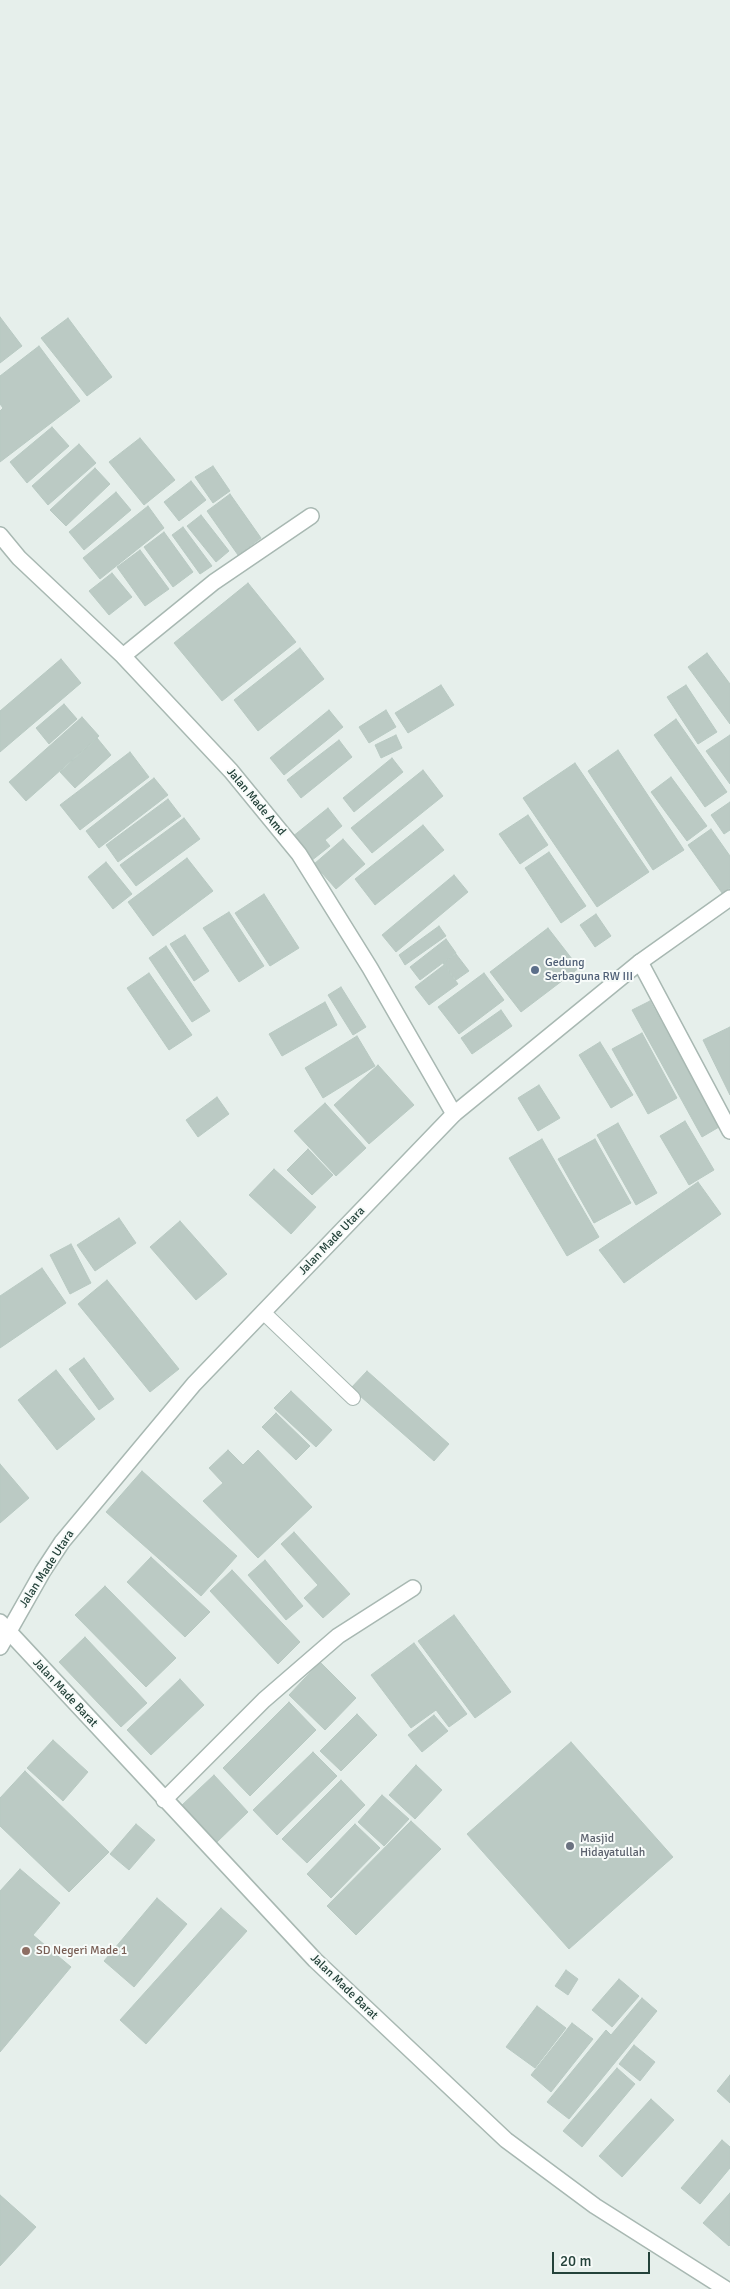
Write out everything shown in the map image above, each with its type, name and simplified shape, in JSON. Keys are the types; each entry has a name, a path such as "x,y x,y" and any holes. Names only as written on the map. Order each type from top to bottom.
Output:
{"street":[{"path":"123,656 214,582 311,516"},
{"name":"Jalan Made Amd","path":"0,535 19,558 123,656 231,771 299,854 370,968 454,1114"},
{"name":"Jalan Made Utara","path":"0,1647 4,1626 62,1542 194,1384 454,1114 640,962 730,898"},
{"path":"640,962 730,1131"},
{"path":"164,1800 264,1700 338,1636 413,1588"},
{"name":"Jalan Made Barat","path":"4,1626 315,1960 506,2140 595,2206 726,2289"}],"lane":[{"path":"263,1312 353,1398"}],"building":[{"path":"0,317 22,346 0,363"},
{"path":"68,318 112,377 87,396 41,338"},
{"path":"39,346 80,401 0,462 0,411 3,408 0,404 0,376"},
{"path":"52,427 69,446 27,483 10,462"},
{"path":"140,438 175,480 144,505 109,462"},
{"path":"79,444 96,463 48,505 32,486"},
{"path":"213,466 230,491 213,503 195,477"},
{"path":"95,468 110,484 66,526 50,510"},
{"path":"191,481 206,500 179,521 164,502"},
{"path":"116,492 131,510 84,550 69,532"},
{"path":"230,494 261,538 238,555 207,511"},
{"path":"148,506 164,528 100,579 83,558"},
{"path":"201,515 229,551 216,562 187,526"},
{"path":"183,527 212,566 200,574 172,535"},
{"path":"164,532 193,572 173,587 144,547"},
{"path":"140,550 169,589 145,606 117,567"},
{"path":"112,573 132,597 109,615 89,591"},
{"path":"248,583 296,642 222,701 174,643"},
{"path":"300,648 324,679 258,731 234,700"},
{"path":"707,653 730,684 730,724 688,667"},
{"path":"61,659 81,683 0,752 0,711"},
{"path":"441,685 454,705 408,733 395,713"},
{"path":"686,685 717,732 698,744 667,697"},
{"path":"64,704 77,719 49,744 36,728"},
{"path":"329,710 343,727 284,775 270,758"},
{"path":"386,710 396,727 369,743 359,727"},
{"path":"82,717 99,736 26,801 9,782"},
{"path":"676,719 727,792 705,807 654,735"},
{"path":"396,735 402,748 381,758 375,745"},
{"path":"730,735 730,784 706,751"},
{"path":"97,738 111,755 75,788 60,772"},
{"path":"339,740 352,757 301,798 287,780"},
{"path":"618,750 684,850 653,870 588,771"},
{"path":"130,752 149,777 80,830 60,805"},
{"path":"392,758 403,772 354,812 343,798"},
{"path":"575,763 649,872 597,907 523,798"},
{"path":"423,770 443,796 372,853 351,828"},
{"path":"671,777 707,826 687,841 651,792"},
{"path":"154,778 168,795 99,848 86,831"},
{"path":"168,799 181,816 118,862 106,845"},
{"path":"730,802 730,830 724,834 711,815"},
{"path":"328,808 342,826 325,840 330,846 311,861 292,837"},
{"path":"528,815 548,845 520,864 499,834"},
{"path":"184,818 200,839 136,886 120,865"},
{"path":"423,825 444,850 375,905 355,879"},
{"path":"711,829 730,856 730,888 722,893 688,845"},
{"path":"343,839 365,864 336,889 314,864"},
{"path":"549,852 586,906 561,923 525,868"},
{"path":"187,858 213,891 153,936 128,902"},
{"path":"106,862 132,894 113,909 88,877"},
{"path":"454,875 468,892 396,952 382,935"},
{"path":"264,894 299,948 270,966 235,913"},
{"path":"229,912 264,966 239,982 203,928"},
{"path":"596,914 611,936 595,947 580,925"},
{"path":"439,926 446,936 405,965 399,955"},
{"name":"Gedung Serbaguna RW III","path":"548,928 579,968 521,1012 490,972"},
{"path":"185,935 209,971 194,981 170,944"},
{"path":"446,939 456,953 420,980 410,967"},
{"path":"166,946 210,1011 192,1022 149,958"},
{"path":"456,954 469,971 456,980 443,963"},
{"path":"444,965 458,984 429,1005 415,987"},
{"path":"149,973 192,1035 169,1050 127,988"},
{"path":"484,973 504,1000 459,1034 438,1007"},
{"path":"341,987 366,1027 353,1035 328,995"},
{"path":"650,1001 719,1127 702,1137 632,1010"},
{"path":"325,1002 337,1025 282,1056 269,1034"},
{"path":"501,1010 512,1026 472,1054 461,1038"},
{"path":"730,1027 730,1095 703,1040"},
{"path":"642,1033 677,1098 648,1114 612,1049"},
{"path":"357,1036 375,1066 323,1098 305,1068"},
{"path":"600,1042 633,1095 611,1108 579,1055"},
{"path":"378,1065 414,1105 369,1144 334,1105"},
{"path":"539,1085 560,1118 538,1131 518,1098"},
{"path":"217,1097 229,1114 198,1137 186,1120"},
{"path":"325,1103 366,1148 336,1176 294,1131"},
{"path":"685,1121 714,1170 689,1185 660,1136"},
{"path":"618,1123 657,1193 636,1205 597,1135"},
{"path":"542,1139 599,1237 567,1256 509,1158"},
{"path":"595,1139 631,1203 594,1223 558,1159"},
{"path":"308,1149 333,1175 312,1195 287,1170"},
{"path":"274,1169 316,1207 291,1234 249,1195"},
{"path":"698,1182 721,1214 624,1283 599,1250"},
{"path":"119,1218 136,1243 95,1271 77,1245"},
{"path":"180,1221 227,1274 196,1300 150,1247"},
{"path":"71,1244 91,1283 70,1294 50,1255"},
{"path":"42,1268 66,1303 0,1348 0,1296"},
{"path":"107,1280 179,1369 150,1392 78,1304"},
{"path":"84,1358 114,1399 99,1410 69,1369"},
{"path":"56,1370 95,1419 57,1450 18,1400"},
{"path":"367,1371 449,1444 434,1461 351,1388"},
{"path":"291,1391 332,1430 316,1447 274,1408"},
{"path":"276,1413 310,1446 296,1460 262,1427"},
{"path":"228,1450 243,1465 258,1450 312,1507 258,1558 203,1501 223,1483 209,1468"},
{"path":"0,1464 29,1498 0,1523"},
{"path":"142,1471 237,1556 201,1596 106,1512"},
{"path":"294,1532 350,1594 323,1618 304,1598 318,1585 281,1544"},
{"path":"151,1557 210,1612 185,1637 127,1582"},
{"path":"265,1560 303,1606 286,1620 248,1575"},
{"path":"232,1570 300,1642 278,1664 210,1591"},
{"path":"105,1586 176,1658 146,1687 75,1615"},
{"path":"454,1615 511,1692 475,1718 418,1641"},
{"path":"85,1637 147,1703 121,1727 59,1662"},
{"path":"414,1643 467,1714 449,1727 436,1710 411,1728 371,1675"},
{"path":"320,1662 356,1698 325,1730 289,1695"},
{"path":"180,1679 204,1705 151,1755 127,1730"},
{"path":"289,1702 316,1730 250,1796 223,1768"},
{"path":"357,1714 377,1735 341,1771 320,1751"},
{"path":"434,1715 448,1731 422,1752 408,1735"},
{"path":"53,1740 88,1772 63,1801 27,1768"},
{"name":"Masjid Hidayatullah","path":"571,1742 673,1857 569,1949 467,1834"},
{"path":"313,1752 337,1776 277,1835 253,1810"},
{"path":"416,1765 442,1790 415,1819 389,1795"},
{"path":"25,1771 109,1852 69,1892 0,1826 0,1798"},
{"path":"214,1775 248,1812 217,1842 182,1805"},
{"path":"341,1780 365,1805 307,1863 282,1839"},
{"path":"382,1795 409,1819 384,1846 358,1822"},
{"path":"411,1821 441,1849 356,1935 327,1906"},
{"path":"136,1824 155,1840 129,1870 110,1854"},
{"path":"355,1824 380,1848 331,1898 307,1874"},
{"name":"SD Negeri Made 1","path":"20,1869 60,1903 33,1935 71,1967 0,2052 0,1891"},
{"path":"157,1898 187,1924 134,1987 104,1961"},
{"path":"221,1908 247,1931 146,2044 120,2020"},
{"path":"566,1970 578,1979 568,1995 555,1986"},
{"path":"619,1979 639,1996 612,2027 592,2010"},
{"path":"642,1998 657,2011 569,2119 547,2102 606,2030 611,2035"},
{"path":"537,2006 566,2028 535,2068 506,2047"},
{"path":"572,2023 593,2039 551,2092 531,2075"},
{"path":"634,2045 655,2062 640,2081 619,2064"},
{"path":"617,2068 635,2084 582,2147 563,2131"},
{"path":"730,2075 730,2103 717,2091"},
{"path":"651,2099 674,2120 622,2177 599,2156"},
{"path":"722,2140 730,2147 730,2168 700,2204 681,2188"},
{"path":"730,2193 730,2245 729,2246 703,2223"},
{"path":"0,2195 36,2227 0,2266"}],"place":[{"name":"Gedung Serbaguna RW III","path":"535,970"},
{"name":"Masjid Hidayatullah","path":"570,1846"},
{"name":"SD Negeri Made 1","path":"26,1951"}]}
